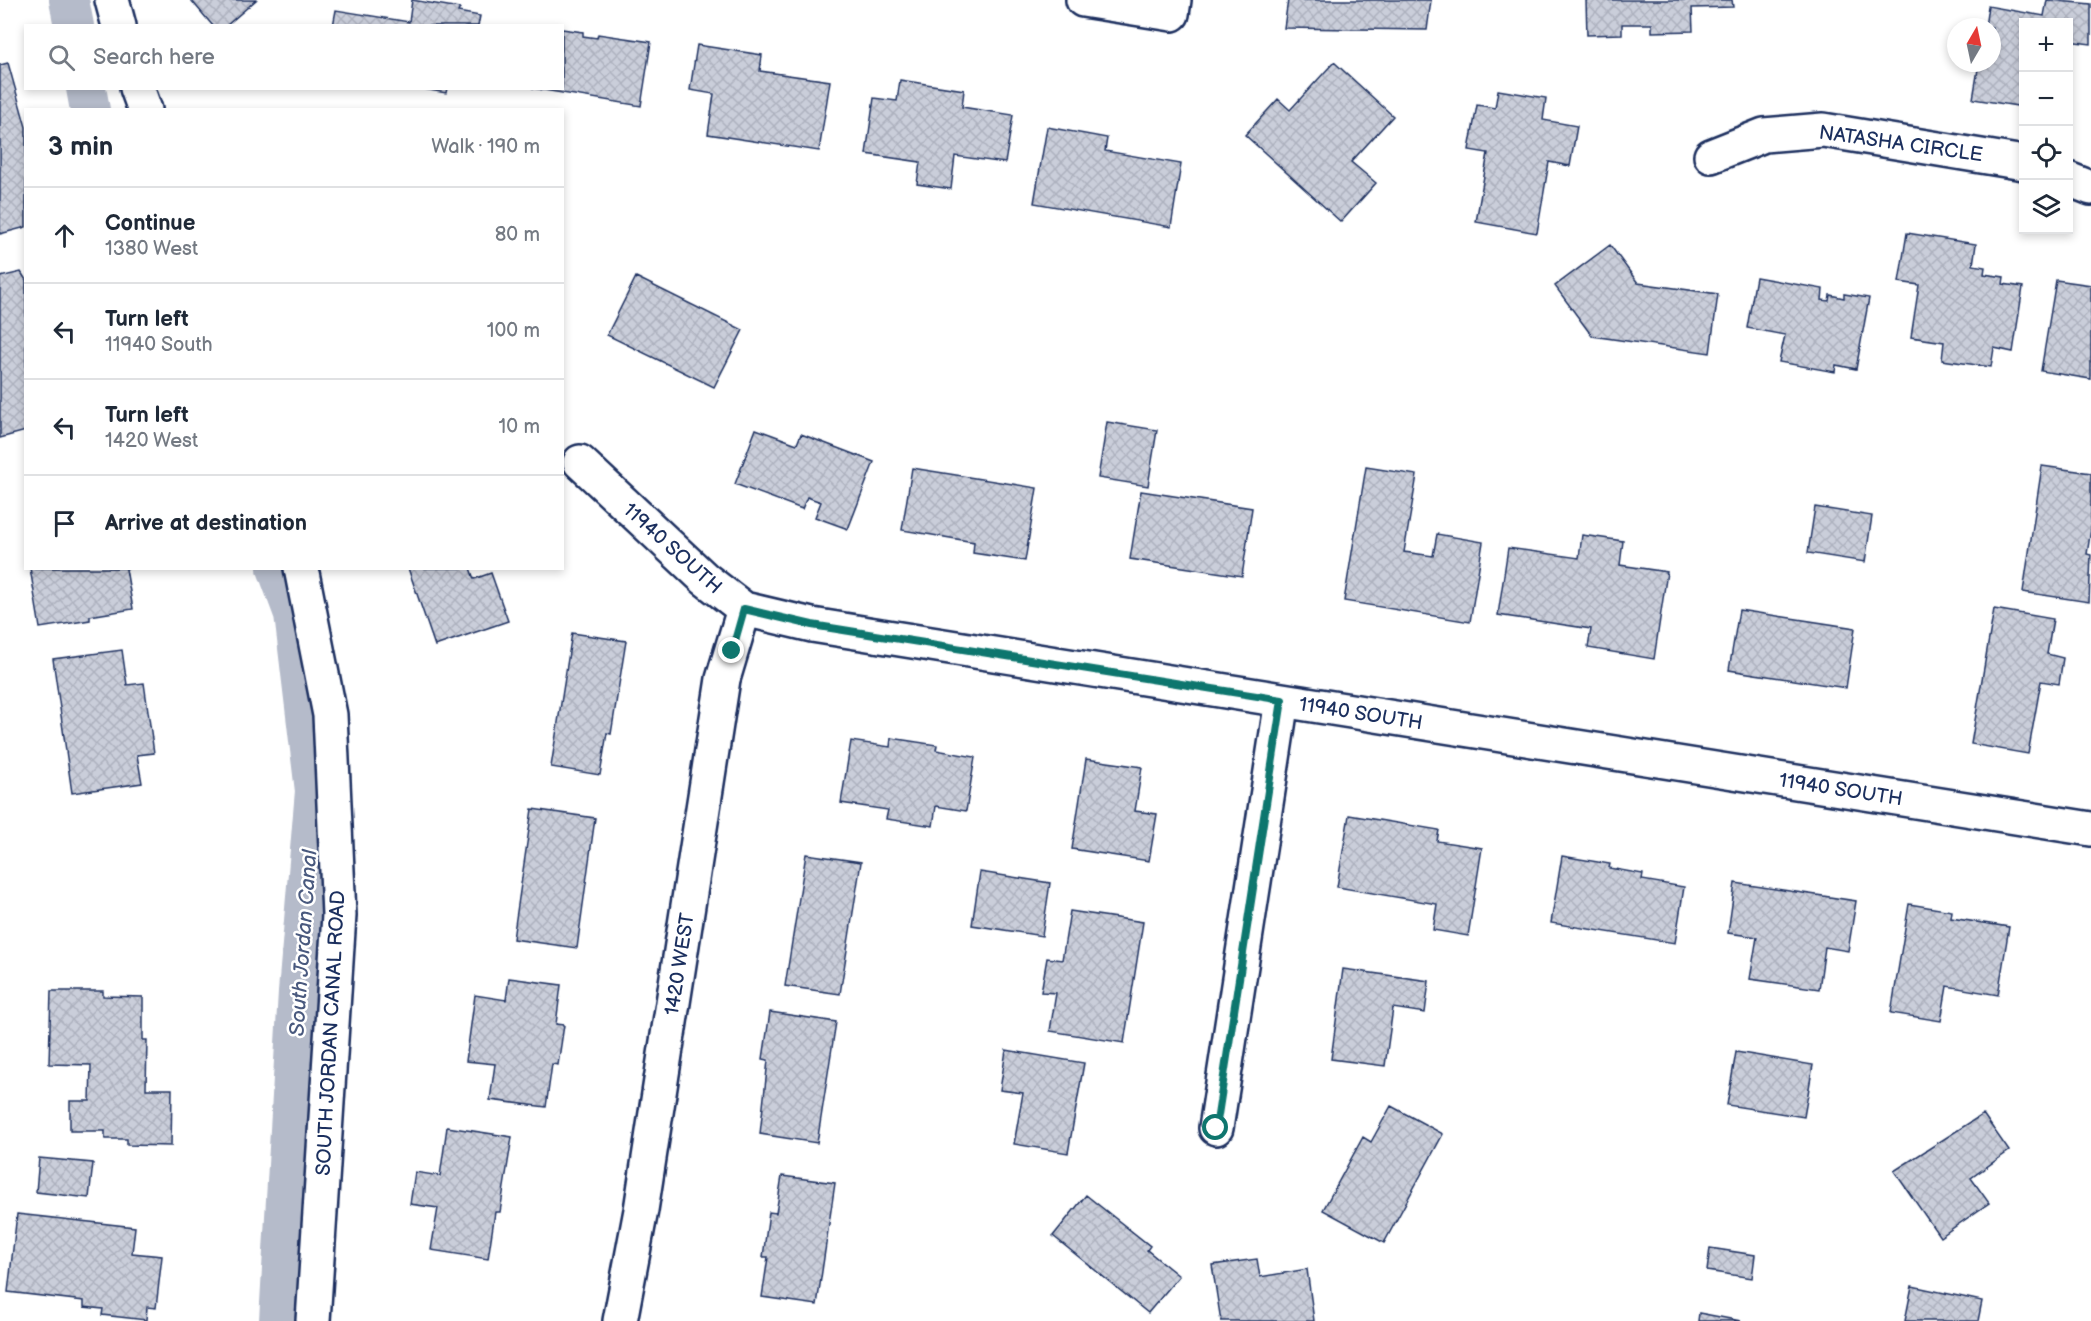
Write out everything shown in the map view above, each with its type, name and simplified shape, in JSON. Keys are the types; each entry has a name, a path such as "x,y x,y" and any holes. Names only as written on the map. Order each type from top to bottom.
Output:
{"street":[{"path":"112,0 118,24"},
{"path":"1083,0 1173,7"},
{"path":"138,90 144,108"},
{"name":"NATASHA CIRCLE","path":"1711,156 1764,135 1823,130 2019,162"},
{"path":"2071,180 2091,188"},
{"name":"11940 SOUTH","path":"580,462 705,579 744,609 812,625 2091,829"},
{"name":"SOUTH JORDAN CANAL ROAD","path":"301,570 330,715 339,915 313,1321"},
{"name":"1420 WEST","path":"620,1321 641,1210 723,679 744,609"},
{"path":"1216,1128 1282,700"}],"building":[{"path":"191,0 256,0 228,24 211,24"},
{"path":"412,0 460,8 458,12 480,16 478,24 333,24 336,10 409,22"},
{"path":"1288,0 1431,0 1427,30 1284,28"},
{"path":"1586,0 1732,0 1733,7 1692,8 1693,31 1652,32 1652,24 1622,24 1622,34 1587,35"},
{"path":"2047,0 2091,4 2091,44 2073,42 2073,18 2019,18 2019,106 1973,99 1978,72 2001,72 2001,18 1986,18 1988,6 2044,16"},
{"path":"564,29 583,32 583,36 597,38 598,34 651,42 641,106 544,90 564,90"},
{"path":"697,45 762,55 760,71 830,81 819,151 708,134 714,94 690,90"},
{"path":"1334,62 1393,116 1351,162 1376,183 1341,222 1245,135 1278,99 1290,110"},
{"path":"8,63 24,120 24,228 0,234 0,65"},
{"path":"900,80 964,90 962,107 1013,115 1005,163 955,156 951,189 917,184 920,162 866,154 874,98 897,101"},
{"path":"429,90 447,90 446,93"},
{"path":"1498,90 1546,98 1543,120 1577,126 1570,166 1549,162 1537,233 1476,222 1488,153 1469,150 1477,105 1495,108"},
{"path":"1047,127 1107,138 1105,151 1181,164 1171,227 1034,203"},
{"path":"1907,233 1976,244 1973,265 1985,267 1984,274 2004,277 2003,284 2023,287 2013,352 1994,348 1991,367 1942,360 1944,342 1911,337 1919,285 1899,282"},
{"path":"1610,245 1638,283 1718,294 1710,353 1592,336 1555,286"},
{"path":"21,272 24,277 24,432 0,438 0,277"},
{"path":"636,277 743,330 714,387 607,335"},
{"path":"1756,277 1823,289 1822,300 1829,301 1830,295 1844,298 1844,294 1869,298 1856,369 1836,365 1835,372 1779,362 1785,335 1747,328"},
{"path":"2056,280 2091,285 2091,379 2041,371"},
{"path":"1107,422 1157,430 1148,486 1098,478"},
{"path":"756,429 797,444 801,434 874,462 848,529 815,517 821,502 807,497 802,509 735,484"},
{"path":"2042,466 2091,473 2091,529 2087,554 2091,555 2089,602 2023,592"},
{"path":"1366,467 1417,475 1404,552 1433,556 1437,534 1483,542 1470,622 1344,601"},
{"path":"912,468 1037,488 1025,561 973,553 974,542 902,530"},
{"path":"1141,491 1252,508 1242,576 1130,559"},
{"path":"1815,507 1872,516 1865,562 1808,553"},
{"path":"1582,535 1623,541 1620,565 1667,572 1654,659 1588,648 1591,629 1498,615 1508,548 1579,558"},
{"path":"30,570 126,570 133,609 90,616 90,620 40,628"},
{"path":"409,570 471,570 474,579 491,573 508,621 435,646"},
{"path":"1994,609 2053,619 2047,654 2063,658 2059,684 2041,681 2028,754 1971,744"},
{"path":"1739,610 1855,628 1846,688 1729,670"},
{"path":"572,633 626,641 611,734 607,733 600,775 551,767"},
{"path":"122,650 127,685 144,683 154,753 137,755 142,783 72,793 53,659"},
{"path":"891,738 937,745 936,750 975,757 966,811 936,806 933,826 886,819 888,810 841,803 851,741 890,747"},
{"path":"1086,759 1142,767 1135,811 1157,814 1149,861 1072,849"},
{"path":"532,809 595,818 577,948 513,939"},
{"path":"1349,815 1439,830 1437,841 1482,848 1468,936 1433,930 1437,904 1337,887"},
{"path":"806,854 861,862 840,994 785,986"},
{"path":"1562,856 1610,864 1609,868 1643,874 1642,880 1684,887 1675,943 1551,923"},
{"path":"980,872 1050,883 1042,936 972,925"},
{"path":"1735,883 1856,901 1848,951 1825,947 1819,989 1750,979 1757,937 1728,933"},
{"path":"1909,904 1952,911 1951,918 2009,927 1998,995 1947,986 1941,1021 1891,1013"},
{"path":"1070,911 1143,922 1124,1043 1050,1031 1056,993 1041,992 1047,958 1062,960"},
{"path":"1343,969 1429,981 1425,1013 1393,1008 1385,1066 1331,1059"},
{"path":"509,978 561,985 556,1024 564,1025 558,1065 552,1064 546,1107 490,1100 495,1064 466,1061 475,995 506,1000"},
{"path":"51,991 103,991 103,996 143,997 143,1040 147,1040 146,1089 172,1089 171,1146 127,1145 127,1139 105,1139 105,1131 70,1131 70,1101 90,1101 91,1065 49,1064"},
{"path":"770,1012 836,1022 817,1143 760,1134 768,1060 763,1059"},
{"path":"1006,1050 1084,1063 1068,1153 1014,1144 1023,1093 1000,1090"},
{"path":"1736,1052 1813,1065 1804,1117 1727,1105"},
{"path":"1391,1106 1443,1134 1384,1243 1323,1210 1363,1137 1371,1142"},
{"path":"1983,1114 2009,1151 1971,1178 1989,1203 1940,1237 1894,1171"},
{"path":"447,1127 512,1137 500,1212 495,1212 488,1259 431,1250 438,1208 410,1204 415,1172 440,1176"},
{"path":"39,1158 93,1163 89,1198 36,1192"},
{"path":"782,1176 835,1183 817,1305 762,1297 768,1257 763,1257 769,1212 776,1213"},
{"path":"1086,1195 1150,1246 1147,1250 1179,1276 1148,1313 1053,1236"},
{"path":"17,1214 135,1227 132,1253 162,1256 156,1308 147,1307 146,1320 102,1315 103,1309 84,1307 84,1301 8,1292"},
{"path":"1710,1248 1755,1255 1752,1278 1707,1271"},
{"path":"1257,1259 1260,1277 1307,1269 1314,1321 1221,1321 1212,1265"},
{"path":"1912,1286 1982,1301 1978,1321 1905,1321"},
{"path":"1699,1313 1741,1321 1698,1321"}],"waterway":[{"name":"South Jordan Canal","path":"69,0 74,24"},
{"name":"South Jordan Canal","path":"86,90 90,108"},
{"name":"South Jordan Canal","path":"278,570 294,614 315,791 298,992 279,1321"}],"route":[{"path":"732,651 744,609 812,625 1282,700 1216,1128"}]}
